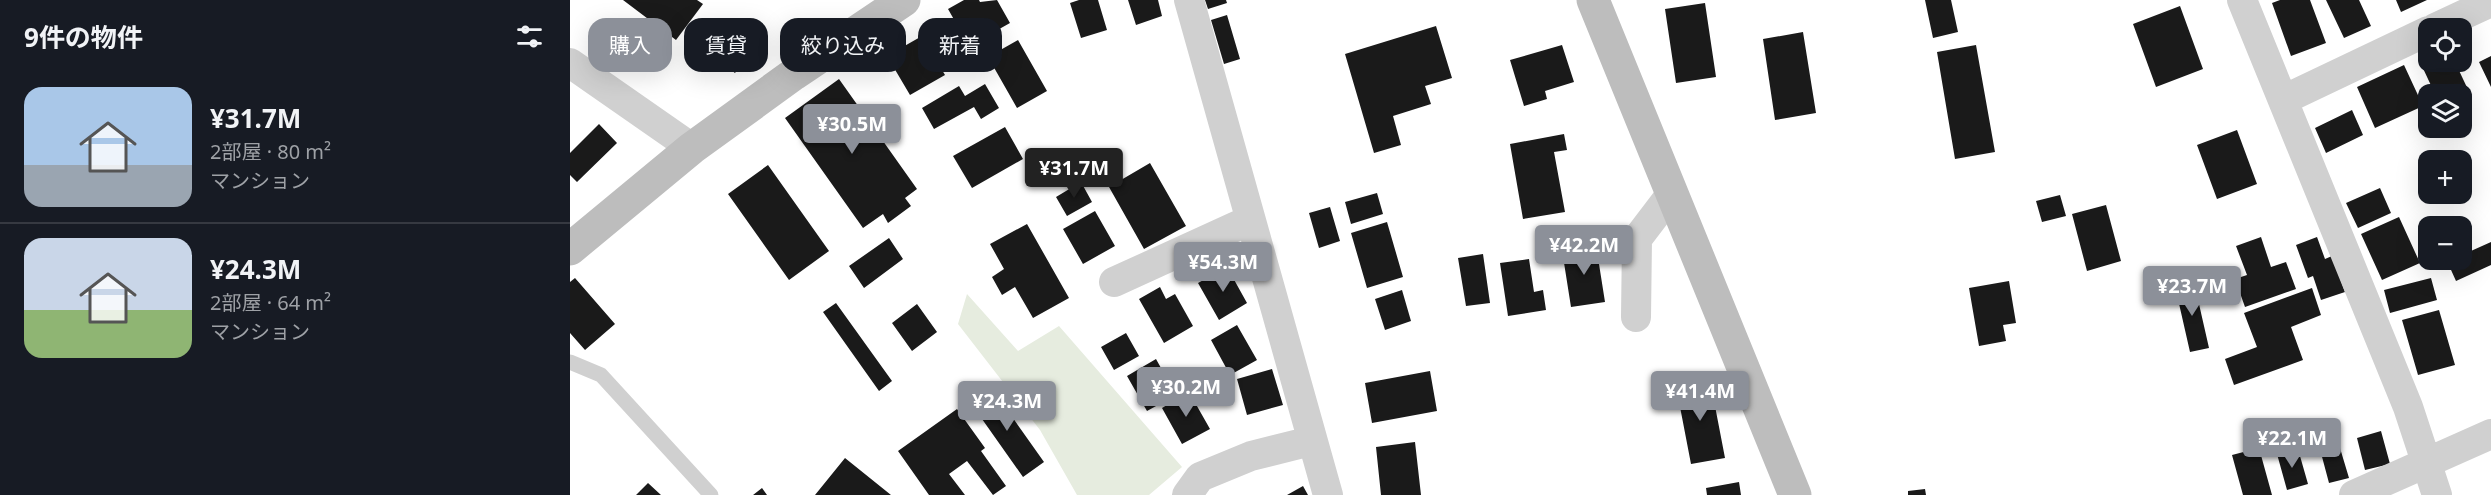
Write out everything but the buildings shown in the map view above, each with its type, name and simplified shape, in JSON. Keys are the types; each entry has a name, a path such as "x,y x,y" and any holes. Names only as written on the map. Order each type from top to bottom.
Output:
{"street":[{"path":"570,249 692,148 794,74 904,0"},
{"path":"1189,0 1328,495"},
{"path":"1593,0 1795,495"},
{"path":"2242,0 2408,407 2437,495"},
{"path":"2457,18 2491,2"},
{"path":"2283,100 2418,36"},
{"path":"570,63 692,148"},
{"path":"1636,317 1637,239 1672,193"},
{"path":"1114,282 1250,220"},
{"path":"2354,495 2491,434"},
{"path":"1187,495 1200,477 1251,456 1311,441"}],"lane":[{"path":"570,362 601,375 711,495"}],"shaded area":[{"path":"967,294 1018,351 1059,326 1182,467 1149,495 1077,495 1040,430 958,324"}]}
